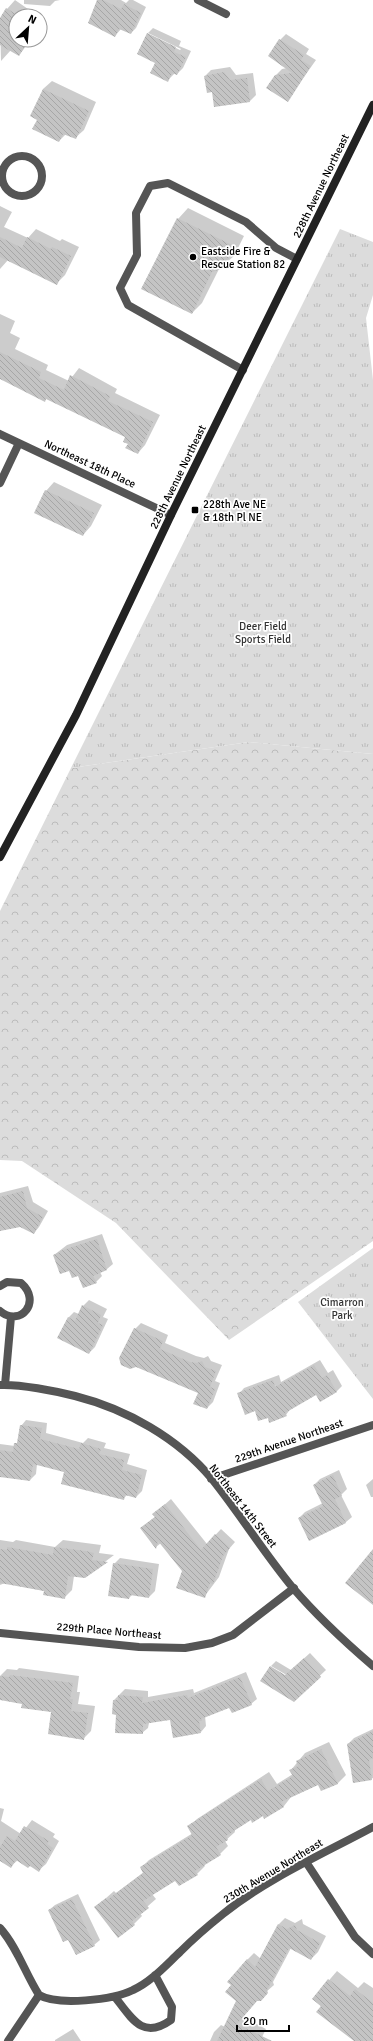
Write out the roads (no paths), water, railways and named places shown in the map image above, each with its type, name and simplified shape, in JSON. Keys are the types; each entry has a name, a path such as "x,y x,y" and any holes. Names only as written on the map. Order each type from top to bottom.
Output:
{"main road":[{"name":"228th Avenue Northeast","path":"0,857 76,715 171,515 373,105"}],"street":[{"path":"198,0 226,14"},
{"path":"28,157 39,165 42,171 41,185 37,191 24,197 11,193 3,181 2,167 14,158 28,157"},
{"path":"243,370 128,305 120,288 137,255 136,213 150,186 168,183 246,222 276,248 297,259"},
{"name":"Northeast 18th Place","path":"0,434 171,515"},
{"path":"0,483 19,443"},
{"path":"0,1286 7,1282 14,1281 21,1283 30,1294 30,1300 24,1313 11,1317 0,1312"},
{"path":"3,1385 11,1317"},
{"name":"Northeast 14th Street","path":"3,1385 61,1392 94,1401 127,1415 182,1450 211,1479 255,1540 294,1588 320,1617 373,1666"},
{"name":"229th Avenue Northeast","path":"211,1479 373,1425"},
{"name":"229th Place Northeast","path":"0,1633 138,1647 184,1648 212,1643 233,1635 294,1588"},
{"name":"230th Avenue Northeast","path":"39,1995 48,2000 61,2001 115,1997 134,1990 155,1976 195,1937 224,1913 248,1896 306,1862 373,1827"},
{"path":"306,1862 355,1937 373,1954"},
{"path":"0,1928 8,1937 29,1980 39,1995 8,2041"},
{"path":"115,1997 134,2022 146,2028 160,2028 171,2020 172,2007 155,1976"}],"place":[{"name":"Eastside Fire & Rescue Station 82","path":"193,257"},
{"name":"228th Ave NE & 18th Pl NE","path":"195,510"}],"park label":[{"name":"Deer Field Sports Field","path":"263,632"},
{"name":"Cimarron Park","path":"342,1308"}]}
